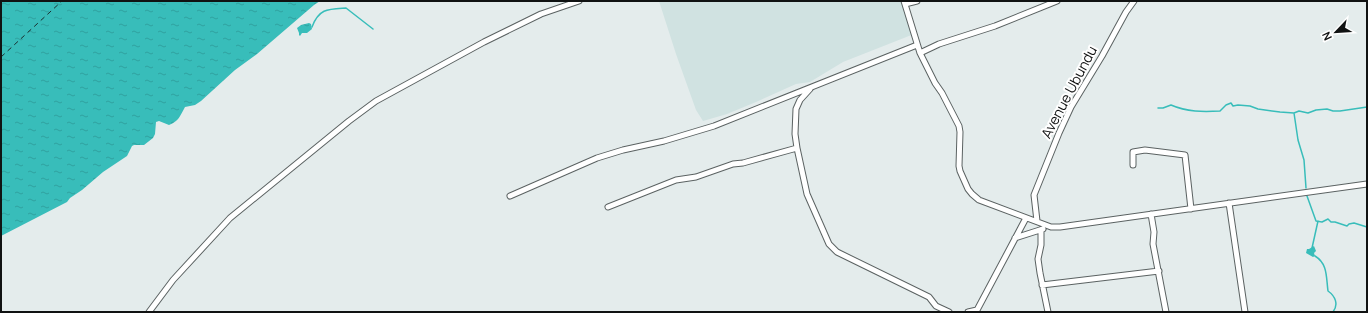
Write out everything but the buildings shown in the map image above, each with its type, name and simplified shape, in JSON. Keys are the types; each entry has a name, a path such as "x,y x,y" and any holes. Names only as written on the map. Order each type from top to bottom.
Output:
{"street":[{"path":"149,312 173,280 230,218 349,121 376,101 484,42 541,14 579,1"},
{"path":"917,1 905,3 920,53 959,126 959,166 962,177 968,188 979,200 1051,227"},
{"path":"920,53 939,44 992,27 1057,1"},
{"name":"Avenue Ubundu","path":"1037,221 1034,195 1059,133 1071,107 1102,56 1126,12 1134,1"},
{"path":"510,196 597,158 623,150 650,145 691,134 714,126 917,45"},
{"path":"812,87 800,100 796,109 795,134 807,194 829,244 838,252 930,297 936,306 949,312"},
{"path":"608,206 676,180 696,177 733,164 743,163 797,148"},
{"path":"1133,165 1133,152 1146,150 1185,155 1191,209"},
{"path":"1015,238 1051,227 1229,204 1367,184"},
{"path":"1229,204 1245,312"},
{"path":"1151,214 1154,232 1153,244 1166,312"},
{"path":"968,312 977,311 1026,218"},
{"path":"1041,230 1041,244 1038,260 1048,312"},
{"path":"1042,285 1159,271"}],"shaded area":[{"path":"659,1 904,1 914,34 843,62 810,82 796,84 727,114 703,121 696,110"}],"water":[{"path":"1,1 320,1 257,54 235,70 201,101 195,105 185,107 175,122 169,125 159,121 156,122 155,134 153,138 144,145 132,146 127,156 103,172 67,202 1,236"},
{"path":"311,24 312,29 307,33 302,33 300,36 297,28 301,25"},
{"path":"1314,246 1316,251 1314,253 1315,256 1313,257 1306,253 1307,249"}],"waterway":[{"path":"312,27 321,13 330,9 346,8 373,29"},
{"path":"1158,108 1171,105 1195,111 1220,111 1226,105 1231,103 1233,106 1250,106 1258,109 1280,112 1294,113 1299,111 1308,113 1316,110 1327,109 1340,111 1367,107"},
{"path":"1294,113 1298,140 1304,160 1306,188"},
{"path":"1307,196 1316,221 1322,222 1328,219 1331,222 1347,226 1354,223 1367,227"},
{"path":"1312,248 1318,221"},
{"path":"1315,256 1324,267 1328,291 1333,295 1336,303 1333,312"}],"ferry route":[{"path":"1,57 62,1"}]}
